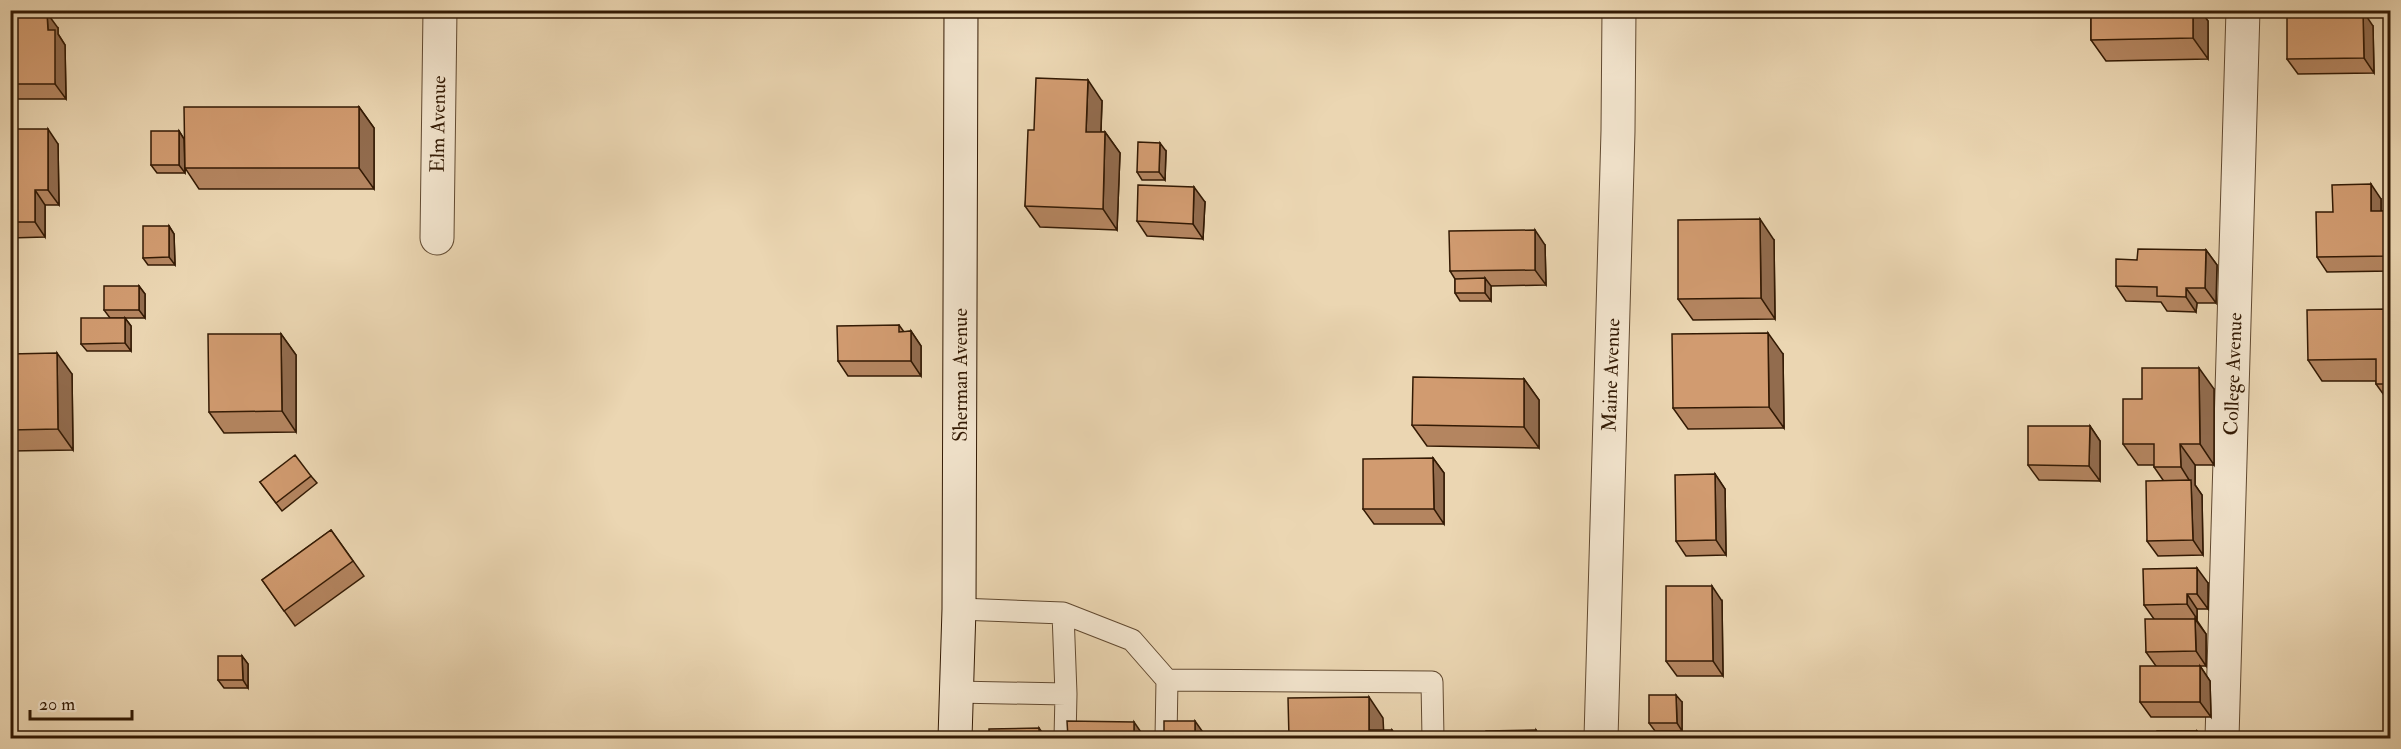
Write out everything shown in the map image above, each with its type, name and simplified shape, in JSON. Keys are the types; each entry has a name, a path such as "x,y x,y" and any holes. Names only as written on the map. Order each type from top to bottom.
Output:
{"street":[{"name":"Elm Avenue","path":"437,238 440,10"},
{"name":"Sherman Avenue","path":"955,738 959,609 961,10"},
{"name":"Maine Avenue","path":"1601,738 1618,131 1619,10"},
{"name":"College Avenue","path":"2222,738 2243,10"}],"lane":[{"path":"959,609 1063,613 1132,640 1167,680 1166,738"},
{"path":"1063,613 1065,738"},
{"path":"1167,680 1432,682 1432,738"},
{"path":"1289,682 1289,705"},
{"path":"955,692 1066,694"}],"building":[{"path":"2091,10 2193,10 2193,38 2091,40"},
{"path":"2353,10 2353,11 2304,11"},
{"path":"2287,11 2363,11 2364,58 2287,59"},
{"path":"16,13 47,13 48,30 55,30 55,84 10,84 10,51 17,51"},
{"path":"1036,78 1088,80 1086,132 1105,132 1103,209 1025,206 1028,130 1034,130"},
{"path":"184,107 359,107 359,168 185,168"},
{"path":"10,129 48,129 48,190 35,190 35,222 10,222"},
{"path":"151,131 179,131 179,165 151,165"},
{"path":"1138,142 1160,143 1159,172 1137,172"},
{"path":"2371,184 2371,211 2390,211 2390,256 2317,257 2316,212 2333,212 2332,185"},
{"path":"1138,185 1194,187 1193,224 1137,221"},
{"path":"1760,219 1761,298 1678,299 1678,220"},
{"path":"143,226 169,226 169,257 143,258"},
{"path":"1535,230 1535,270 1450,271 1449,231"},
{"path":"2138,249 2206,250 2205,288 2186,288 2186,297 2157,296 2157,287 2116,286 2116,259 2137,260"},
{"path":"1485,278 1485,293 1455,293 1455,279"},
{"path":"104,286 139,286 139,310 104,310"},
{"path":"2391,309 2391,384 2376,384 2376,359 2308,360 2307,310"},
{"path":"81,318 125,318 125,343 81,344"},
{"path":"899,325 899,332 911,331 911,361 838,361 837,326"},
{"path":"1768,333 1769,407 1673,408 1672,334"},
{"path":"208,334 281,334 282,411 209,412"},
{"path":"57,353 58,429 10,430 10,354"},
{"path":"2142,368 2199,368 2200,444 2180,444 2181,467 2154,467 2154,444 2123,444 2123,399 2142,399"},
{"path":"1413,377 1524,379 1524,427 1412,425"},
{"path":"2028,426 2090,426 2089,466 2028,465"},
{"path":"295,455 311,476 276,503 260,482"},
{"path":"1433,458 1434,509 1363,509 1363,459"},
{"path":"1715,474 1716,540 1676,541 1675,475"},
{"path":"2191,480 2193,540 2147,541 2146,481"},
{"path":"331,530 353,561 284,611 262,580"},
{"path":"2197,568 2197,594 2187,594 2187,604 2144,605 2143,569"},
{"path":"1666,586 1712,586 1713,661 1666,661"},
{"path":"2145,619 2195,619 2196,651 2146,652"},
{"path":"218,656 242,656 243,680 218,680"},
{"path":"2140,666 2200,666 2200,702 2140,702"},
{"path":"1649,695 1676,695 1677,723 1649,723"},
{"path":"1369,697 1369,730 1392,730 1392,738 1289,738 1288,698"},
{"path":"1067,721 1134,722 1134,738 1068,738"},
{"path":"1164,721 1195,721 1195,738 1164,738"},
{"path":"1039,728 1039,738 989,738 989,729"},
{"path":"1536,730 1536,738 1486,738 1486,731"},
{"path":"2157,731 2197,731 2197,738 2157,738"},
{"path":"1701,732 1701,738 1644,738 1644,733"}]}
